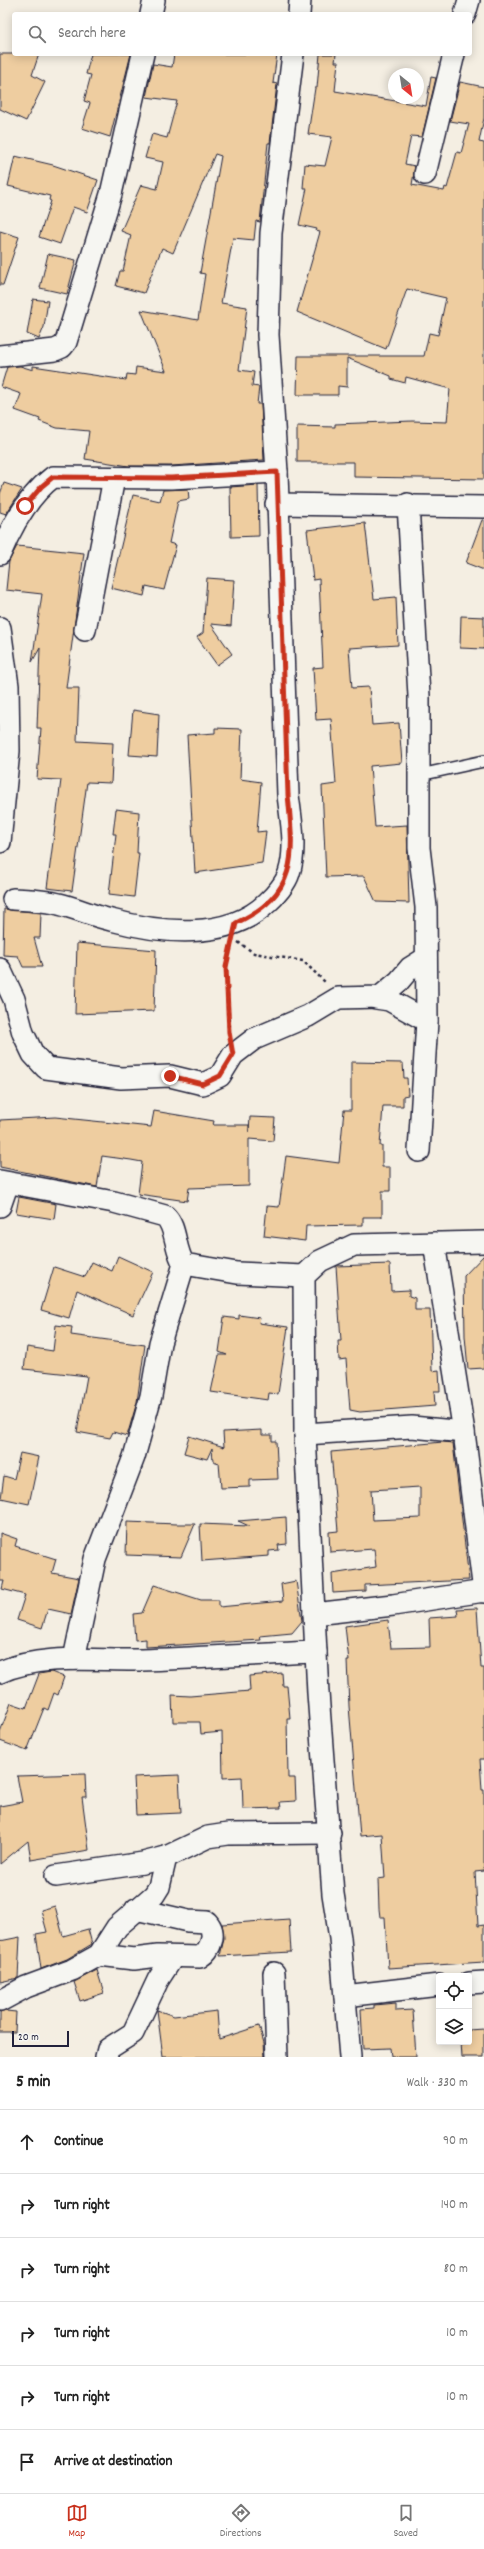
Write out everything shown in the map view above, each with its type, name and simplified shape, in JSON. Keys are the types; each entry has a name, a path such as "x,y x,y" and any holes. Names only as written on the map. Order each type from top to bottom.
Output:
{"street":[{"path":"151,12 154,0"},
{"path":"298,12 300,0"},
{"path":"466,12 469,0"},
{"path":"0,356 55,350 62,348 66,342 111,194 143,56"},
{"path":"13,899 57,903 111,920 157,928 208,930 236,923 256,913 273,897 289,874 293,842 288,795 276,504 277,472 268,335 271,233 294,56"},
{"path":"425,174 454,56"},
{"path":"0,554 25,506 42,486 53,477 213,477 277,472"},
{"path":"85,630 114,478"},
{"path":"276,504 408,504 484,507"},
{"path":"408,504 414,584 420,775 420,848 426,907 427,1021 419,1151"},
{"path":"0,628 8,686 10,751 0,842"},
{"path":"376,998 384,994 410,968 426,958"},
{"path":"0,969 14,999 23,1033 32,1054 46,1068 121,1078 170,1076 203,1084 220,1076 233,1055 254,1039 302,1019 342,997 389,1000 427,1021"},
{"path":"0,1206 4,1182 114,1202 165,1216 170,1221 179,1256 184,1264 237,1273 304,1276 320,1261 354,1245 484,1242"},
{"path":"314,1614 392,1605 484,1591 464,1432 434,1243"},
{"path":"74,1659 95,1558 134,1457 151,1396 160,1344 184,1264"},
{"path":"304,1276 305,1434 316,1652 330,1833 333,1894 340,1938 350,2057"},
{"path":"305,1434 412,1427 464,1432"},
{"path":"0,1672 18,1666 74,1659 169,1659 316,1652"},
{"path":"56,1876 144,1863 166,1857 208,1837 228,1834 330,1833"},
{"path":"0,2001 26,1987 72,1970 98,1955 117,1927 154,1895 159,1887 166,1857"},
{"path":"98,1955 134,1959 200,1957 205,1954 211,1945 210,1926 207,1922 188,1922 136,1909"},
{"path":"106,2057 108,2049 133,2033 158,1980 173,1957"},
{"path":"274,1973 277,2057"},
{"path":"472,1983 484,1982"},
{"path":"345,1996 436,1985"}],"lane":[{"path":"420,775 484,761"}],"path":[{"path":"233,1055 229,1032 226,967 233,938 254,953 303,961 342,997"}],"building":[{"path":"0,54 12,54 12,56 38,56 32,75 45,82 26,121 0,109"},
{"path":"90,56 130,56 110,137 82,128 90,103 84,101 91,75 86,74"},
{"path":"174,56 277,56 273,83 277,84 270,143 268,143 260,222 256,221 254,240 233,238 221,303 247,307 239,370 254,372 252,386 259,387 257,404 261,404 264,460 171,466 129,466 85,459 89,431 57,428 39,421 40,419 15,410 21,394 1,387 7,367 20,366 33,370 33,366 126,380 127,374 135,375 136,367 166,371 141,310 198,320 205,274 200,273 221,156 215,154 173,253 162,248 144,293 116,286 120,271 123,271 131,235 121,231 141,185 157,189 163,162 145,158 152,134 167,138 177,101 146,97 153,64 172,67"},
{"path":"320,56 336,56 335,62 338,62 335,91 388,100 388,104 414,104 426,106 431,77 436,78 422,137 411,136 405,164 415,166 412,185 444,191 445,187 447,188 457,152 461,153 469,124 450,121 460,82 484,87 484,118 479,142 484,143 484,479 354,477 354,462 297,462 297,426 335,427 335,424 412,421 447,422 450,389 406,377 405,383 391,379 391,376 347,358 347,387 338,386 338,395 297,395 298,356 424,356 429,333 438,335 446,298 407,289 386,349 297,312 320,232 316,231 317,229 299,225 307,188 303,188 305,164 325,166 332,137 308,134 315,88 317,88"},
{"path":"15,156 53,165 98,180 87,212 73,207 60,244 39,237 51,201 49,200 50,196 8,186"},
{"path":"0,231 19,237 3,285 0,285"},
{"path":"48,254 76,260 67,294 40,288"},
{"path":"33,299 48,301 44,327 39,339 27,334"},
{"path":"4,483 22,489 6,514 0,512 0,494"},
{"path":"258,485 259,536 231,537 230,487"},
{"path":"188,489 189,499 178,501 169,543 176,545 164,590 146,586 144,596 111,588 133,495 160,501 163,490"},
{"path":"482,520 484,520 484,570 466,563"},
{"path":"365,523 374,599 396,597 398,645 349,648 352,688 369,687 372,725 399,723 402,763 370,766 375,827 407,825 409,903 376,902 364,876 326,877 322,786 336,784 331,719 316,720 313,668 323,667 319,579 313,580 307,530"},
{"path":"17,546 84,553 66,688 79,688 77,741 113,743 111,783 87,782 72,891 47,888 61,780 37,779 41,728 37,728 40,648 32,662 42,594 6,590 9,561"},
{"path":"207,578 234,580 231,626 211,624 232,654 217,665 197,637 203,633"},
{"path":"461,616 484,617 484,649 460,648"},
{"path":"133,710 159,714 157,757 129,755"},
{"path":"215,728 242,729 240,779 261,782 257,832 266,831 262,863 195,873 187,735 215,733"},
{"path":"116,809 139,812 137,853 139,853 134,897 109,894 116,834 113,834"},
{"path":"4,909 41,913 40,938 34,938 42,967 23,967 18,956 3,955"},
{"path":"77,943 156,950 154,1011 75,1014"},
{"path":"351,1062 403,1063 404,1078 407,1078 408,1095 403,1096 403,1106 383,1106 380,1146 382,1146 382,1167 390,1167 390,1191 382,1191 382,1217 363,1217 363,1225 306,1226 305,1241 264,1236 267,1206 279,1207 286,1156 339,1163 344,1110 351,1110"},
{"path":"154,1111 214,1121 213,1125 249,1125 249,1132 250,1117 275,1118 273,1141 249,1139 249,1186 189,1188 187,1201 138,1194 142,1162 131,1160 102,1156 97,1187 0,1167 0,1120 55,1117 151,1127"},
{"path":"19,1197 56,1204 54,1219 16,1213"},
{"path":"484,1255 484,1368 468,1369 465,1336 464,1276"},
{"path":"118,1256 153,1272 133,1315 77,1290 69,1318 41,1310 54,1267 85,1277 92,1262 112,1271"},
{"path":"390,1264 391,1291 409,1290 409,1296 415,1298 415,1310 430,1310 432,1371 439,1370 440,1391 434,1391 435,1406 360,1412 350,1410 346,1359 339,1360 338,1341 341,1341 336,1266"},
{"path":"239,1315 260,1318 259,1323 288,1327 278,1394 269,1393 268,1400 211,1392 219,1355 227,1355 219,1352 224,1317 239,1319"},
{"path":"56,1325 72,1327 71,1335 145,1345 137,1402 127,1436 113,1432 110,1438 77,1432 87,1376 24,1369 27,1347 53,1351"},
{"path":"262,1430 262,1435 272,1435 272,1441 276,1441 278,1479 250,1480 250,1487 221,1488 219,1463 213,1461 212,1448 207,1459 184,1453 189,1436 224,1447 223,1432"},
{"path":"443,1442 453,1443 469,1580 365,1585 365,1591 333,1593 332,1574 376,1567 374,1549 330,1552 329,1532 338,1531 331,1452","holes":["420,1487 420,1518 373,1520 371,1490"]},
{"path":"20,1453 39,1457 29,1504 1,1498 4,1476 14,1479"},
{"path":"286,1517 287,1544 278,1545 279,1550 269,1551 269,1556 202,1561 200,1524 249,1526 238,1521"},
{"path":"127,1522 195,1524 181,1557 126,1555"},
{"path":"0,1533 17,1539 15,1546 56,1559 52,1573 79,1578 71,1614 48,1609 42,1628 17,1620 25,1595 2,1589 4,1581 0,1581"},
{"path":"296,1581 302,1621 292,1633 260,1636 261,1640 146,1647 146,1639 135,1640 133,1614 142,1613 154,1585 201,1600 219,1600 219,1607 283,1601 281,1584"},
{"path":"477,1608 481,1668 484,1668 484,1759 480,1759 482,1790 484,1790 484,1871 475,1872 478,1926 484,1925 484,1962 388,1968 385,1917 380,1917 379,1909 378,1879 385,1878 382,1834 360,1836 349,1706 347,1661 349,1661 345,1626 388,1620 391,1648 430,1647 429,1618 458,1616 457,1609"},
{"path":"51,1672 64,1677 58,1695 54,1693 48,1710 44,1708 27,1751 0,1741 0,1732 11,1703 26,1708 39,1674"},
{"path":"282,1673 283,1686 287,1686 290,1718 287,1718 288,1778 295,1778 296,1801 280,1802 281,1808 243,1809 242,1777 223,1778 222,1732 201,1734 200,1722 173,1722 172,1695 190,1696 250,1691 249,1676"},
{"path":"85,1774 86,1797 82,1797 89,1850 31,1860 28,1841 0,1864 0,1806 22,1802 17,1776"},
{"path":"179,1775 181,1813 136,1815 134,1777"},
{"path":"55,1906 63,1936 88,1929 92,1944 67,1959 41,1969 36,1934 47,1932 41,1910"},
{"path":"289,1919 291,1952 220,1956 224,1938 222,1924"},
{"path":"20,1937 18,1978 0,1982 0,1941"},
{"path":"97,1970 104,1993 80,2001 74,1982"},
{"path":"396,2003 396,2011 413,2010 416,2057 391,2057 390,2048 363,2049 361,2009 374,2008 374,2005"},
{"path":"157,2010 174,2016 217,2011 219,2039 259,2026 264,2043 265,2057 163,2057"},
{"path":"6,2011 16,2012 15,2032 0,2032 0,2013"},
{"path":"484,2029 484,2057 462,2057 461,2045 472,2045 472,2030"}],"route":[{"path":"25,506 42,486 53,477 80,476 114,478 171,478 213,477 277,472 276,504 288,795 293,842 289,874 273,897 256,913 236,923 226,967 229,1032 233,1055 225,1071 213,1081 203,1084 170,1076"}]}
